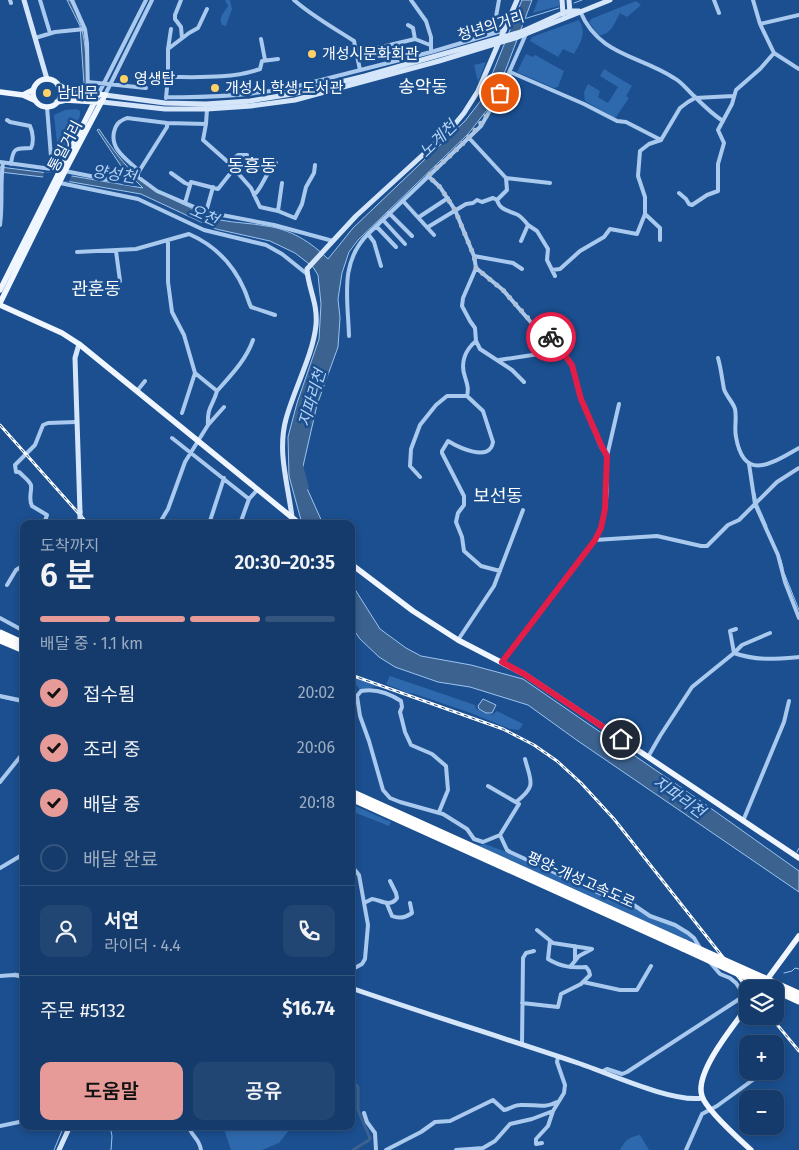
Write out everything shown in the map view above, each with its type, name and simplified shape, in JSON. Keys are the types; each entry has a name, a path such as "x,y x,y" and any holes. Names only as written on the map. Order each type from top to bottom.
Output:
{"highway":[{"path":"0,635 20,642"},
{"path":"0,635 20,648"},
{"name":"평양-개성고속도로","path":"355,794 684,945 755,980"},
{"name":"평양-개성고속도로","path":"355,800 799,994"},
{"name":"평양-개성고속도로","path":"784,994 799,1001"}],"main road":[{"path":"24,0 47,79"},
{"path":"292,517 283,467 283,437 286,419 304,370 316,324 314,294 307,269 333,241 458,121 478,91 503,37 517,0"},
{"path":"562,0 562,16"},
{"path":"569,0 570,13"},
{"name":"청년의거리","path":"58,85 70,91 165,103 206,104 241,102 292,94 503,37 522,34 562,16 610,0"},
{"name":"청년의거리","path":"57,102 66,100 165,109 207,109 295,100 401,71 503,37"},
{"path":"0,92 23,95 47,107 57,102 60,92 58,85 52,80 47,79 40,81 33,90 23,95"},
{"path":"33,90 34,100"},
{"name":"통일거리","path":"0,304 60,183 62,171 98,94"},
{"name":"통일거리","path":"0,290 62,171 105,96"},
{"path":"0,304 62,333 79,344 295,520"},
{"path":"79,344 75,358 80,520"},
{"path":"355,567 413,611 458,640 524,674 798,856"},
{"path":"767,980 799,936"},
{"path":"355,989 603,1071 656,1091 685,1098 702,1098"},
{"path":"739,1020 704,1072 701,1083 702,1098 751,1150"},
{"path":"59,1150 68,1130"}],"street":[{"path":"40,0 50,34"},
{"path":"72,0 83,30 88,94"},
{"name":"통일거리","path":"98,94 146,0"},
{"name":"통일거리","path":"105,96 152,0"},
{"path":"181,0 175,19 181,27 182,38"},
{"path":"294,0 308,12 354,41 360,70"},
{"path":"411,0 426,21 431,37 430,45 432,52"},
{"path":"493,33 499,0"},
{"path":"714,0 719,14"},
{"path":"754,0 760,24 774,53 799,70"},
{"path":"168,50 198,28 207,10"},
{"path":"580,11 588,26 600,41 676,79 695,98 711,110 714,116 723,120"},
{"path":"760,24 799,15"},
{"path":"408,25 413,28 415,39"},
{"path":"165,103 171,29"},
{"path":"35,38 83,30"},
{"path":"166,97 204,98 290,88 432,52 493,33 503,37"},
{"path":"349,336 348,268 354,250 369,232 481,126 493,108 510,72 522,34"},
{"path":"261,39 265,60"},
{"path":"356,53 415,39 430,45"},
{"path":"678,193 686,199 688,204 692,205 707,195 718,192 718,164 724,143 718,130 732,104 736,90 760,69 774,53"},
{"path":"168,77 220,76 251,72 260,69 261,62 265,60 278,59"},
{"path":"510,72 584,104 617,121 626,122 661,140"},
{"path":"88,82 146,88"},
{"path":"552,270 560,269 580,251 604,237 610,229 637,234 645,214 645,197 638,176 638,155 640,151 645,146 661,140 680,108 695,98 733,96"},
{"path":"47,107 52,169"},
{"path":"207,109 203,140 229,162 233,170 251,188 260,207 278,211 295,218 302,204 306,187 314,173 315,165"},
{"path":"139,171 116,150 114,136 116,125 121,120 127,118 206,124"},
{"path":"7,120 30,126 32,129 31,148 15,150 11,164"},
{"path":"167,122 167,127 139,171 138,177 157,190 206,212 274,225 333,241"},
{"path":"469,138 506,178 507,190 497,200"},
{"path":"229,162 238,154 247,155"},
{"path":"254,195 263,184 271,168 276,166 276,163"},
{"path":"0,225 3,204 2,164 52,169 115,181"},
{"path":"185,203 191,182 218,189 233,170"},
{"path":"171,174 190,185"},
{"path":"428,176 440,187 455,210 474,256 476,268 463,298 462,306 476,328 476,341 480,348 499,360 524,382"},
{"path":"506,178 550,183"},
{"path":"60,183 138,199 193,226 270,246 307,274"},
{"path":"278,211 282,183"},
{"path":"206,212 214,187"},
{"path":"419,218 448,198"},
{"path":"428,227 455,210 477,200 482,202 490,198 497,200"},
{"path":"497,200 498,205 502,209 517,214 537,231 548,249 547,260 555,276"},
{"path":"403,201 434,236"},
{"path":"390,213 412,236"},
{"path":"645,214 660,228 660,240"},
{"path":"383,220 405,244"},
{"path":"521,241 528,225"},
{"path":"189,234 193,226"},
{"path":"376,226 396,247"},
{"path":"369,232 381,266"},
{"path":"78,252 136,249 189,234 212,247 224,258 237,275 251,307 275,315"},
{"path":"168,240 168,282 172,312 184,335 195,373 182,413"},
{"path":"116,251 120,281"},
{"path":"474,256 513,263 522,269"},
{"path":"476,268 503,290 535,326 544,330 572,365 581,399 607,456"},
{"path":"208,425 207,415 210,406 218,391 228,381 243,360 253,340"},
{"path":"467,396 468,386 463,362 468,349 476,341"},
{"path":"499,360 539,354"},
{"path":"718,358 724,390 735,408 736,438 740,454 753,466 770,464 799,448"},
{"path":"195,373 218,391"},
{"path":"137,391 145,381"},
{"path":"420,477 410,466 411,449 420,425 444,398 452,395 467,396 486,415 493,442 492,446 489,451 480,453 462,449 448,441 442,453 464,496 464,506 458,513 456,522 462,537 464,551 481,566 500,571"},
{"path":"502,662 595,540 601,528 605,509 607,456 619,404"},
{"path":"161,520 168,509 181,470 190,452 208,425 224,407"},
{"path":"45,520 47,515 32,506 31,486 20,472 16,472 16,465 35,445 43,425 48,423 76,422"},
{"path":"172,438 250,499"},
{"path":"749,464 755,504 778,555 785,582 799,618"},
{"path":"595,540 657,536 705,546 728,525 738,520 777,482 799,468"},
{"path":"210,520 224,478"},
{"path":"242,520 250,499 258,489"},
{"path":"458,640 494,586 523,510"},
{"path":"7,585 16,570 20,568"},
{"path":"0,618 20,629"},
{"path":"734,653 730,632 736,629"},
{"path":"648,757 692,687 742,645 770,633"},
{"path":"734,653 754,659 766,660 799,657"},
{"path":"439,812 448,790 446,766 432,754 411,745 405,732 400,712 402,707 401,701 384,692 374,690 362,691 357,696 360,716 383,790 390,798 439,812 464,827 477,841 488,841 500,835 519,804 488,786"},
{"path":"0,696 20,700"},
{"path":"743,821 784,722 789,701"},
{"path":"0,782 20,757"},
{"path":"516,802 528,792 531,785 525,759"},
{"path":"500,835 510,852 606,896 625,899 650,916 676,925 694,938 713,968 730,978 739,990"},
{"path":"0,868 20,856"},
{"path":"355,870 359,875 368,925 365,959 362,964 355,968"},
{"path":"364,903 372,899 387,904 395,901 397,898 396,893 390,881"},
{"path":"387,904 392,916 403,918 412,914 410,903"},
{"path":"537,930 555,944 592,949 575,960 570,967"},
{"path":"522,1002 558,1007 560,994 584,982 590,975 588,968 564,966 548,959 550,941"},
{"path":"575,946 575,960"},
{"path":"522,1044 523,955 534,951"},
{"path":"584,982 620,990 637,990 651,966"},
{"path":"0,976 20,976"},
{"path":"603,1071 607,1069 624,1074 739,999"},
{"path":"542,1143 536,1144 536,1139 548,1126 557,1102 564,1093 565,1085 557,1062 558,1057"},
{"path":"686,1150 702,1114 712,1110 753,1080"},
{"path":"386,1150 421,1132 435,1122 450,1122 480,1108 490,1101 494,1100 504,1110 518,1105 550,1106 557,1102"},
{"path":"456,1150 483,1148 495,1141 510,1124 553,1111"},
{"path":"364,1114 375,1133 376,1150"},
{"path":"0,1126 20,1122"},
{"path":"190,1130 200,1142 201,1150"}],"shaded area":[{"path":"225,0 230,0 232,9 226,26 222,25 221,20 228,6"},
{"path":"538,0 559,0 559,6 533,13"},
{"path":"636,1 641,5 627,17 620,13 612,28 603,35 599,36 589,22 591,19"},
{"path":"579,20 583,33 574,54 563,49 558,57 530,41 532,37"},
{"path":"526,54 533,57 535,55 564,71 558,87 554,88 517,72"},
{"path":"486,62 478,82 474,65"},
{"path":"604,69 632,86 626,96 629,98 616,117 585,101 584,92 588,84 600,91 598,97 608,103 618,87 600,76"},
{"path":"77,109 80,111 80,116 60,154 58,153 54,115 65,110"},
{"path":"390,676 475,705 476,709 492,715 497,711 523,724 519,730 510,729 471,713 408,693 386,684"},
{"path":"355,678 380,686 360,690 355,683"},
{"path":"355,806 391,822 389,826 355,813"},
{"path":"475,844 485,844 509,853 601,895 625,900 651,918 682,929 692,937 694,943 475,846"},
{"path":"224,1130 289,1130 279,1143 262,1150 231,1150"},
{"path":"640,1135 649,1150 620,1150 628,1140"}],"water":[{"path":"67,0 70,0 82,31 87,84 84,84 80,26"},
{"name":"오천","path":"522,0 532,0 506,69 487,110 468,134 358,240 349,252 342,273 338,299 340,318 338,347 317,405 301,475 321,520 301,520 289,476 288,437 297,403 319,339 321,304 318,275 313,267 295,253 270,241 216,229 141,194 43,177 0,172 0,167 72,176 143,188 121,166 97,130 99,129 127,167 159,192 212,218 255,224 292,233 315,247 328,259 353,228 465,121 482,99"},
{"path":"355,589 380,629 406,648 421,656 471,665 523,679 799,871 799,892 528,705 470,687 438,682 395,667 379,657 355,632"},
{"path":"483,699 496,705 492,713 486,713 479,709 478,706"}],"pier":[{"path":"44,172 72,175 69,182 43,178"}],"waterway":[{"path":"574,3 582,0"},
{"path":"524,19 559,8"},
{"name":"지파리천","path":"300,465 306,487"},
{"path":"755,493 757,503 767,526"},
{"path":"781,560 783,568"},
{"path":"785,575 799,610"},
{"path":"1,698 20,702"},
{"path":"797,852 799,848"},
{"path":"784,973 795,968 799,969"},
{"path":"15,973 20,974"},
{"path":"353,1150 370,1138 358,1110 358,1087 355,1084"},
{"path":"54,1150 62,1130"},
{"path":"111,1130 111,1150"}],"railway":[{"path":"0,425 84,520"},
{"path":"355,676 503,729 534,745 557,761 581,783 614,819 741,980"},
{"path":"777,1025 799,1051"}],"way so far":[{"path":"500,93 486,120 428,176 440,187 455,210 474,256 476,268 495,282 535,326 544,330 551,337"}],"place":[{"name":"개성시문화회관","path":"312,54"},
{"name":"영생탑","path":"124,79"},
{"name":"개성시 학생 도서관","path":"215,88"},
{"name":"남대문","path":"47,93"}],"district":[{"name":"송악동","path":"423,87"},
{"name":"동흥동","path":"252,166"},
{"name":"관훈동","path":"96,289"},
{"name":"보선동","path":"498,496"}],"route":[{"path":"551,337 572,365 581,399 607,456 605,509 601,528 595,540 502,662 524,674 621,739"}],"water label":[{"name":"노계천","path":"438,139"},
{"name":"양성천","path":"114,174"}]}
